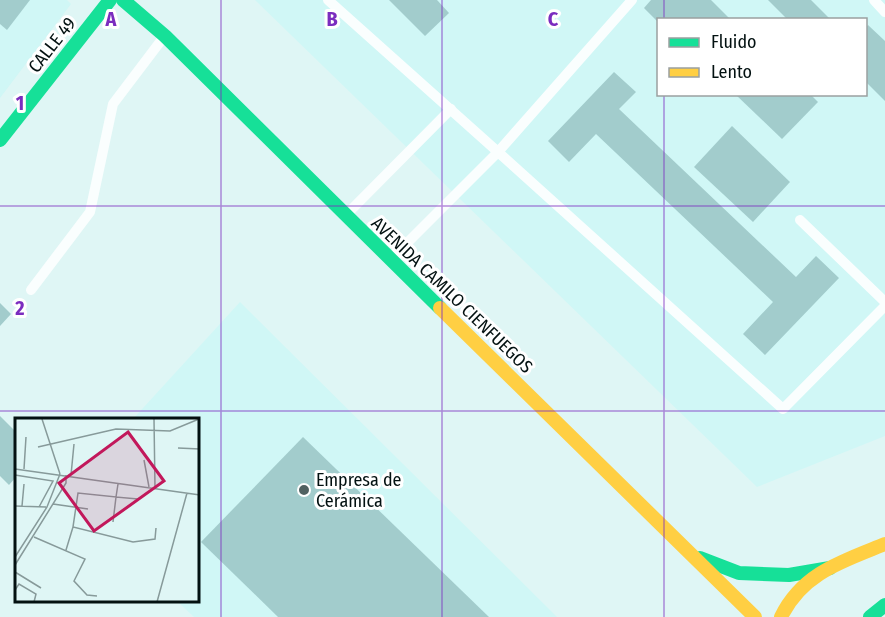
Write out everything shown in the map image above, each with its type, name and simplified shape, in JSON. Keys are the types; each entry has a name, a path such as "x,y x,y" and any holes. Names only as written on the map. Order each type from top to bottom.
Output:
{"main road":[{"name":"CALLE 49","path":"0,140 110,0"},
{"name":"AVENIDA CAMILO CIENFUEGOS","path":"123,0 165,36 345,216 691,554 739,607 755,617"},
{"path":"781,617 796,590 830,568 885,544"},
{"path":"691,554 739,573 789,574 830,568"},
{"path":"870,617 885,606"}],"lane":[{"path":"328,0 783,409 885,306"},
{"path":"390,260 498,152 632,0"},
{"path":"874,0 885,12"},
{"path":"32,290 90,212 113,104 165,36"},
{"path":"345,216 451,109"},
{"path":"800,220 885,302"}],"shaded area":[{"path":"0,0 67,0 71,4 0,98"},
{"path":"255,0 885,0 885,436 757,487"},
{"path":"240,302 557,617 194,617 178,602 200,602 200,418 134,418"}],"building":[{"path":"0,0 30,0 7,30 0,24"},
{"path":"389,0 437,0 449,13 425,36"},
{"path":"651,0 711,0 729,18 657,18 657,21 644,8"},
{"path":"768,0 811,0 829,18 786,18"},
{"path":"868,25 885,41 885,101 867,83"},
{"path":"614,72 636,92 619,109 796,277 816,256 839,278 765,355 743,334 773,302 596,134 569,162 548,141"},
{"path":"737,96 812,96 818,102 782,139"},
{"path":"732,126 790,182 753,222 694,167"},
{"path":"0,303 11,314 0,326"},
{"path":"0,416 15,431 15,478 9,485 0,476"},
{"name":"Empresa de Cerámica","path":"303,437 489,617 278,617 201,542"}],"traffic: fast":[{"path":"0,140 110,0"},
{"path":"123,0 165,36 440,308"},
{"path":"700,558 739,573 789,575 830,568"},
{"path":"870,617 885,605"}],"traffic: slow":[{"path":"440,308 755,617"},
{"path":"781,617 800,589 812,579 839,563 885,544"}],"place":[{"name":"Empresa de Cerámica","path":"304,490"}]}
